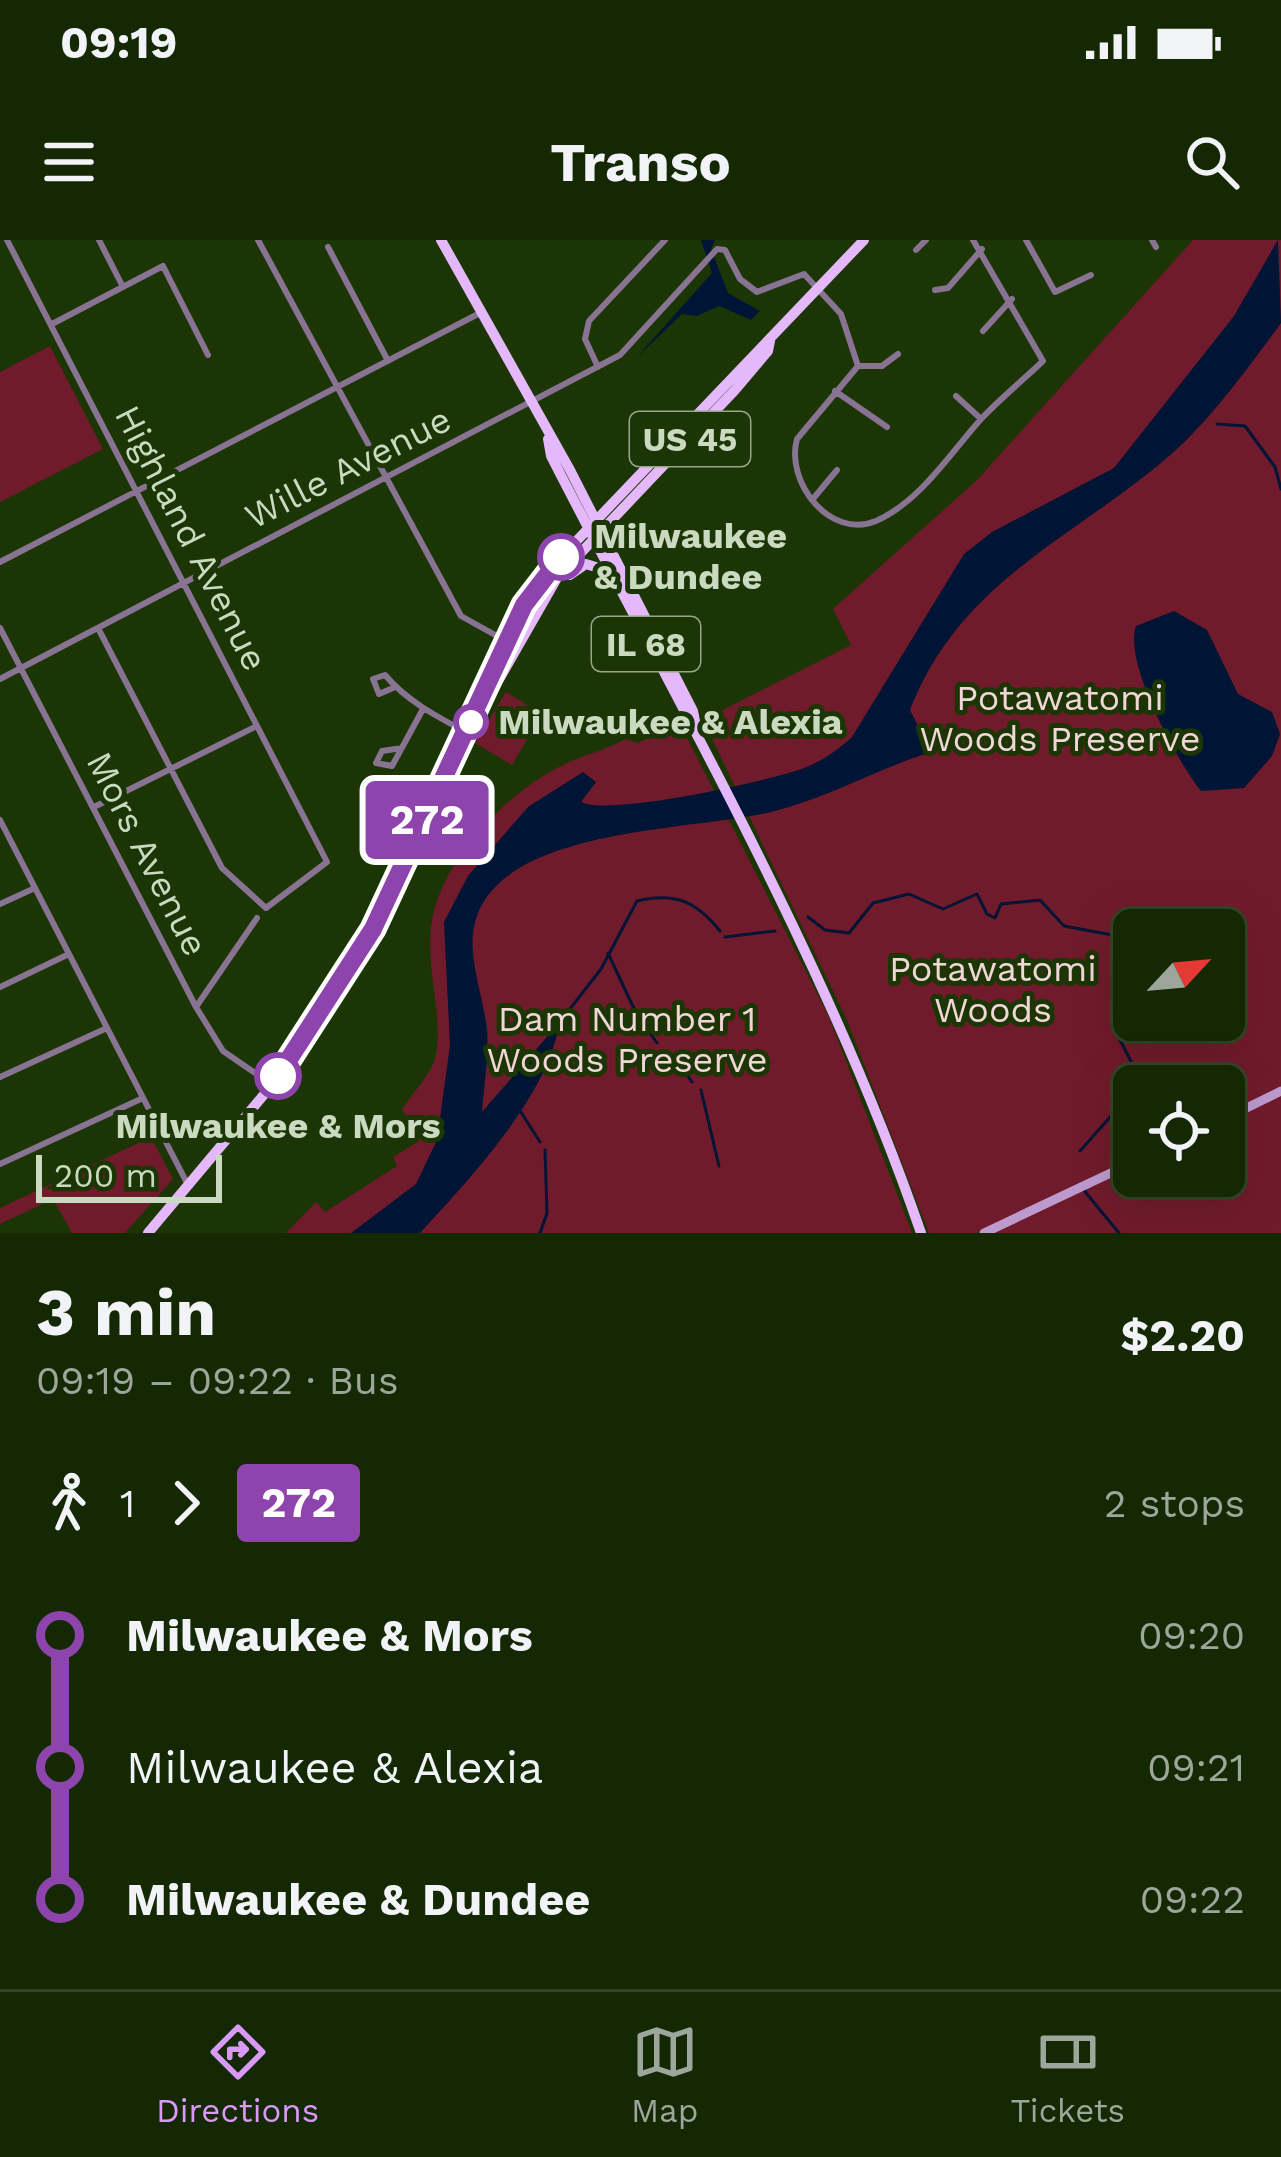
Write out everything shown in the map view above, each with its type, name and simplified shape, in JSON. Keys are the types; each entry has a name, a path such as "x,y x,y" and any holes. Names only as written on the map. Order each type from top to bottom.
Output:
{"main road":[{"name":"US 45","path":"468,732 506,641 543,576 723,382 770,340 864,240"},
{"name":"IL 68","path":"444,241 692,711 697,734"},
{"name":"US 45","path":"148,1233 272,1085 373,929 468,732 537,606 735,390 768,351 770,340"},
{"name":"IL 68","path":"598,537 609,572 743,821 820,978 921,1233"},
{"path":"537,606 582,565 594,564 609,572"}],"street":[{"name":"Highland Avenue","path":"8,240 327,862 266,908 222,868 171,770"},
{"path":"99,240 123,287"},
{"path":"258,240 461,616 506,641"},
{"path":"598,367 585,339 589,321 665,240"},
{"path":"916,250 926,240"},
{"path":"898,354 882,366 858,366 797,439 793,452 812,500 827,517 851,525 873,523 955,455 982,419 1043,361 1012,299 973,240"},
{"path":"1026,240 1055,292 1091,274"},
{"path":"328,247 388,361"},
{"name":"Wille Avenue","path":"0,679 620,355 717,249 725,250 740,279 757,292 799,274 818,290"},
{"path":"934,290 948,288 982,249"},
{"path":"51,325 163,266 208,356"},
{"path":"818,290 841,314 858,366"},
{"path":"983,331 1012,299"},
{"path":"0,562 480,313"},
{"path":"835,391 887,427"},
{"path":"956,396 982,419"},
{"path":"812,500 837,470"},
{"name":"Mors Avenue","path":"0,628 196,1007 223,1051 272,1085"},
{"path":"98,628 171,770"},
{"path":"393,688 468,732"},
{"path":"402,748 377,755 376,763 386,769 402,748 423,709"},
{"path":"93,808 257,726"},
{"path":"0,820 189,1188"},
{"path":"0,904 35,888"},
{"path":"196,1007 257,918"},
{"path":"0,987 69,954"},
{"path":"0,1077 107,1028"},
{"path":"1245,1109 1281,1091"},
{"path":"0,1164 143,1098"},
{"path":"984,1233 1113,1172"}],"green space":[{"name":"Potawatomi Woods Preserve","path":"1193,240 1281,240 1281,1087 1245,1104 1245,1065 1113,1065 1113,1167 976,1233 929,1233 847,1020 703,720 851,645 833,609 977,480"},
{"path":"50,346 103,449 0,502 0,372"},
{"path":"506,692 542,714 512,765 475,743"},
{"name":"Dam Number 1 Woods Preserve","path":"679,722 829,1017 912,1233 286,1233 316,1202 325,1212 397,1166 393,1157 419,1141 402,1109 436,1055 431,927 436,903 460,856 497,813 538,779 626,739 638,743"},
{"path":"1281,1095 1281,1233 992,1233 1113,1175 1113,1197 1245,1197 1245,1112"},
{"path":"151,1137 173,1179 125,1233 72,1233 53,1199 0,1224 0,1208"}],"water":[{"path":"701,240 715,240 711,249 728,293 760,311 751,320 719,306 697,316 682,314 637,357 712,273"},
{"path":"1278,240 1281,323 1184,443 1021,566 958,628 931,665 910,710 929,748 925,754 771,812 565,848 527,864 497,885 478,913 473,941 487,1030 482,1112 559,1023 540,1079 504,1136 420,1233 351,1233 416,1184 437,1140 450,1045 444,922 468,876 528,807 583,772 596,782 581,802 623,805 759,781 804,768 835,751 852,737 964,554 992,532 1114,468 1234,316"},
{"path":"1174,611 1207,630 1238,694 1272,712 1280,734 1272,756 1244,788 1201,791 1166,735 1145,686 1137,663 1136,626"}],"waterway":[{"path":"1217,424 1245,426 1275,467 1281,489"},
{"path":"808,917 825,930 849,933 873,903 909,894 943,909 977,894 987,914 995,918 1001,904 1040,900 1064,926 1113,935"},
{"path":"559,1023 601,969 637,901 684,901 720,931"},
{"path":"725,937 775,931"},
{"path":"608,953 636,1013 657,1043"},
{"path":"1121,1041 1133,1065"},
{"path":"661,1052 669,1067 685,1072 692,1082"},
{"path":"701,1090 719,1166"},
{"path":"517,1106 540,1142"},
{"path":"1080,1151 1113,1114"},
{"path":"540,1233 547,1213 545,1150"},
{"path":"1082,1188 1119,1233"}],"bus line":[{"name":"272","path":"278,1076 373,929 524,605 561,557"}],"place":[{"name":"Milwaukee & Dundee","path":"561,557"},
{"name":"Milwaukee & Alexia","path":"471,722"},
{"name":"Milwaukee & Mors","path":"278,1076"}],"park label":[{"name":"Potawatomi Woods","path":"993,990"}]}
